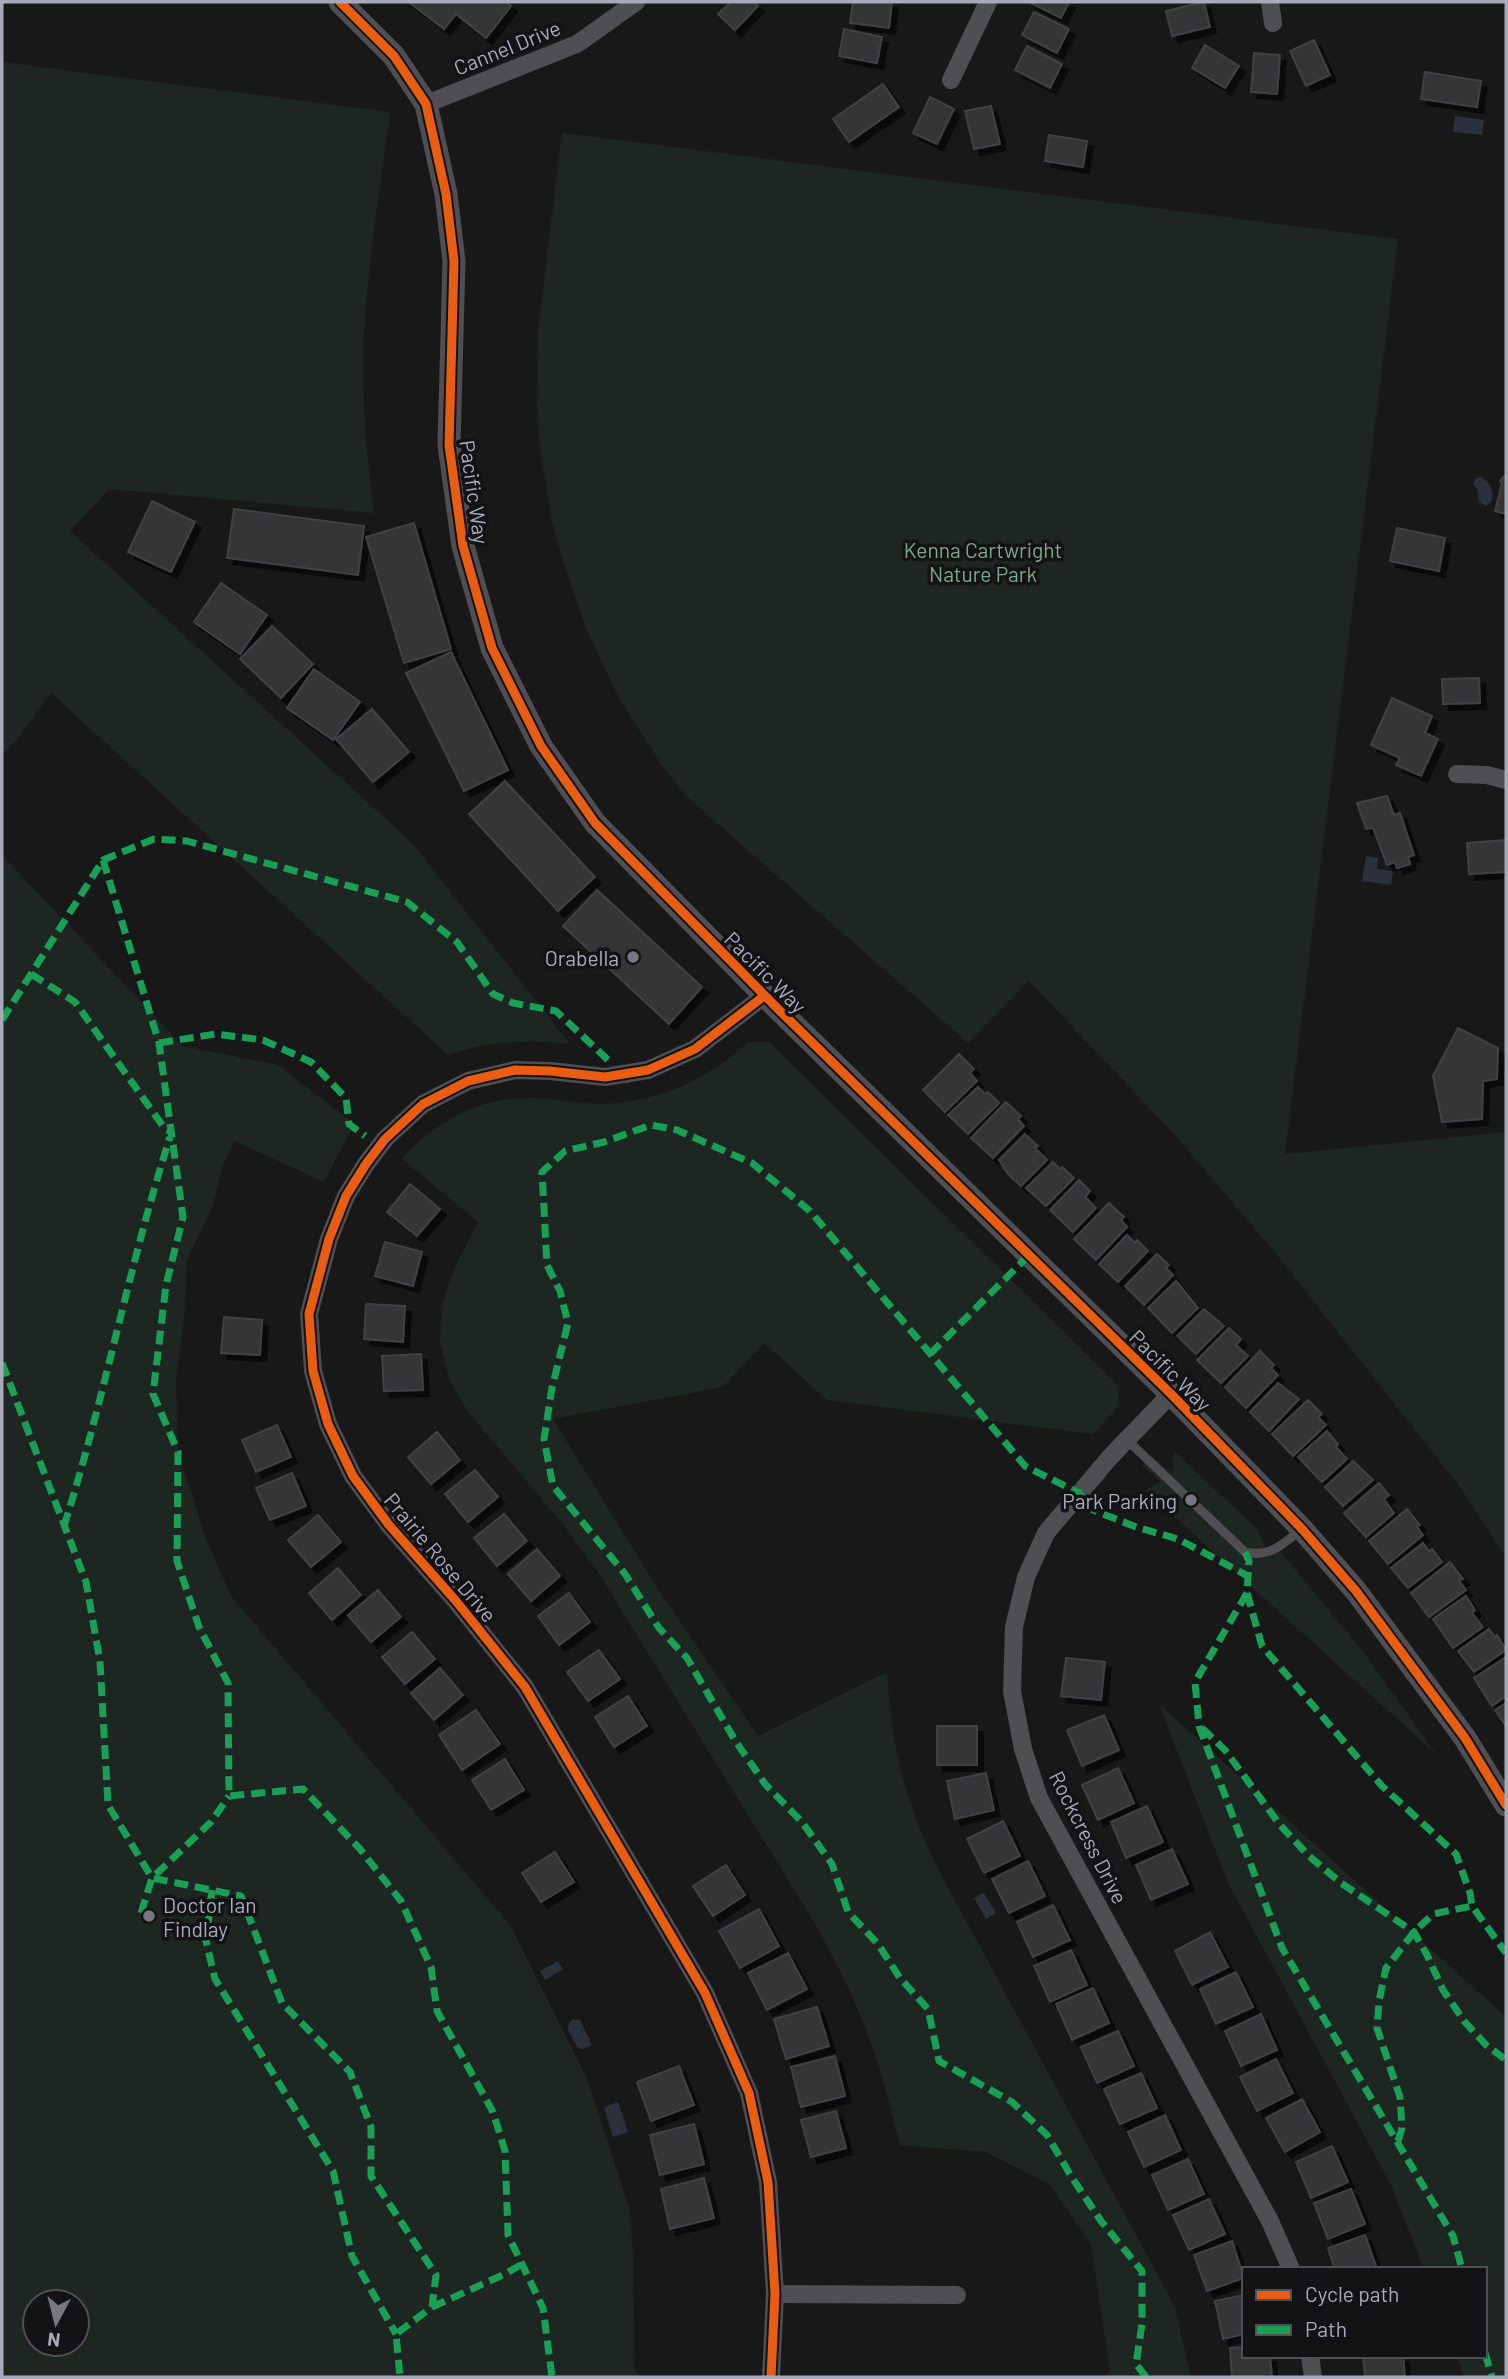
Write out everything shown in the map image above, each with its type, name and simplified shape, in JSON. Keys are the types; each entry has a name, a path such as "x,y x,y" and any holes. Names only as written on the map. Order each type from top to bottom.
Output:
{"street":[{"name":"Pacific Way","path":"340,2 394,56 426,104 446,194 454,261 449,445 463,546 492,648 541,746 595,823 764,996 1171,1394 1301,1529 1356,1591 1465,1738 1506,1805"},
{"name":"Cannel Drive","path":"426,104 577,44 636,2"},
{"path":"951,80 988,2"},
{"path":"1270,2 1273,23"},
{"path":"1457,774 1487,775 1506,780"},
{"name":"Prairie Rose Drive","path":"764,996 695,1049 648,1070 605,1077 515,1070 468,1082 423,1104 385,1139 346,1196 329,1239 309,1314 313,1371 328,1424 353,1476 389,1525 525,1686 705,1993 749,2093 768,2182 775,2294 771,2377"},
{"name":"Rockcress Drive","path":"1171,1394 1046,1533 1026,1577 1014,1627 1012,1691 1023,1749 1039,1798 1270,2221 1291,2267"},
{"path":"775,2294 957,2295"},
{"path":"1310,2358 1313,2377"}],"lane":[{"path":"1127,1440 1245,1552 1260,1556 1269,1553 1301,1529"}],"green space":[{"path":"2,62 390,112 370,262 363,352 363,392 374,513 109,489 70,531 412,843 570,1044 508,1042 448,1055 51,693 17,740 2,755"},
{"name":"Kenna Cartwright Nature Park","path":"562,133 1398,239 1285,1154 1506,1132 1506,1558 1460,1487 1273,1250 1175,1135 1029,981 968,1043 685,795 661,764 620,700 587,631 552,521 540,446 537,408 538,331"},
{"path":"2,855 183,1046 278,1065 356,1125 324,1182 234,1141 222,1168 212,1208 187,1260 184,1320 176,1381 178,1452 206,1539 231,1596 510,1925 588,2081 630,2211 634,2368 641,2377 2,2377"},
{"path":"748,1042 769,1042 1118,1385 1119,1406 1093,1434 827,1400 764,1343 723,1387 553,1419 658,1589 758,1736 887,1672 896,1750 908,1796 926,1844 1175,2307 1191,2377 1102,2377 1110,2371 1091,2244 1050,2185 986,2152 900,2145 881,2073 866,2030 814,1922 596,1569 562,1523 468,1412 449,1379 440,1342 442,1304 455,1267 478,1222 402,1159 415,1145 445,1122 478,1106 515,1098 603,1104 643,1099 682,1086 699,1077 717,1067"},
{"path":"1174,1451 1257,1529 1269,1555 1280,1551 1362,1650 1437,1755 1145,1490 1160,1482 1142,1465 1151,1455 1172,1473"},
{"path":"1159,1704 1506,2017 1506,2377 1464,2377 1458,2358 1487,2358 1487,2267 1423,2267 1391,2185 1228,1883"}],"shaded area":[{"path":"1455,116 1484,120 1482,135 1453,132"},
{"path":"1481,477 1491,487 1492,501 1486,506 1479,502 1473,483 1476,478"},
{"path":"1366,856 1378,858 1377,869 1393,871 1391,885 1362,881"},
{"path":"984,1893 996,1913 986,1919 974,1898"},
{"path":"558,1961 563,1969 545,1980 540,1971"},
{"path":"573,2019 580,2020 592,2045 578,2048 568,2030"},
{"path":"618,2102 628,2132 613,2137 604,2107"}],"building":[{"path":"409,2 506,2 511,6 486,38 456,14 444,29"},
{"path":"731,2 754,2 758,6 735,30 718,14"},
{"path":"853,2 892,2 889,28 850,23"},
{"path":"1029,2 1069,2 1061,18"},
{"path":"1204,2 1210,27 1172,36 1166,11"},
{"path":"1034,12 1069,29 1057,53 1022,35"},
{"path":"844,29 882,37 877,63 839,56"},
{"path":"1314,40 1330,75 1306,86 1290,51"},
{"path":"1205,45 1239,66 1225,88 1192,68"},
{"path":"1027,46 1062,64 1050,88 1015,70"},
{"path":"1254,53 1280,55 1277,94 1251,92"},
{"path":"1425,72 1481,81 1477,107 1421,99"},
{"path":"883,84 899,107 849,142 833,119"},
{"path":"930,97 954,109 937,144 913,133"},
{"path":"991,106 1000,144 974,149 965,111"},
{"path":"1049,135 1087,141 1083,167 1045,161"},
{"path":"1506,474 1506,514 1495,511 1502,483 1500,481"},
{"path":"152,501 195,522 171,572 128,552"},
{"path":"234,509 364,526 358,575 227,558"},
{"path":"414,523 451,649 404,663 366,537"},
{"path":"1397,528 1445,538 1439,571 1390,561"},
{"path":"221,583 267,615 240,654 194,622"},
{"path":"272,626 313,664 281,698 240,659"},
{"path":"451,652 508,770 464,791 406,673"},
{"path":"314,669 360,702 333,740 287,708"},
{"path":"1479,678 1480,703 1443,704 1442,679"},
{"path":"1392,698 1432,716 1425,733 1438,739 1421,776 1396,765 1400,758 1371,745"},
{"path":"372,709 409,752 373,782 336,739"},
{"name":"Orabella","path":"505,781 595,877 558,911 469,814"},
{"path":"1387,796 1394,815 1400,813 1414,855 1408,857 1410,864 1397,868 1395,862 1387,865 1373,828 1366,829 1357,803"},
{"path":"1506,840 1506,872 1469,874 1467,843"},
{"name":"Orabella","path":"597,890 702,987 669,1024 563,926"},
{"path":"1458,1028 1498,1048 1497,1079 1483,1081 1482,1119 1442,1122 1433,1076"},
{"path":"959,1054 974,1069 970,1073 977,1081 945,1112 923,1090"},
{"path":"978,1087 999,1103 968,1134 948,1115"},
{"path":"1006,1102 1021,1116 1018,1119 1024,1126 993,1158 971,1138"},
{"path":"1025,1134 1038,1146 1035,1148 1047,1160 1021,1186 1008,1174 999,1160"},
{"path":"1053,1162 1074,1178 1046,1206 1026,1188"},
{"path":"1079,1180 1090,1191 1085,1197 1096,1208 1073,1232 1050,1210"},
{"path":"410,1184 440,1209 417,1236 387,1212"},
{"path":"1109,1203 1124,1217 1121,1220 1127,1227 1096,1260 1074,1239"},
{"path":"1127,1235 1148,1251 1118,1282 1099,1264"},
{"path":"385,1242 422,1252 413,1286 375,1276"},
{"path":"1157,1254 1169,1265 1166,1268 1173,1275 1144,1305 1125,1286"},
{"path":"1176,1281 1198,1308 1172,1333 1148,1308"},
{"path":"366,1304 405,1306 403,1342 364,1339"},
{"path":"1204,1309 1224,1326 1196,1354 1177,1336"},
{"path":"224,1317 262,1320 260,1355 221,1353"},
{"path":"1229,1328 1241,1339 1236,1345 1248,1356 1221,1383 1197,1360"},
{"path":"1260,1351 1274,1365 1271,1368 1278,1375 1246,1408 1225,1387"},
{"path":"421,1354 423,1390 384,1391 382,1356"},
{"path":"1278,1383 1299,1399 1269,1431 1250,1412"},
{"path":"1308,1400 1322,1414 1318,1417 1326,1425 1293,1456 1272,1434"},
{"path":"277,1425 291,1457 256,1472 242,1440"},
{"path":"1327,1431 1347,1459 1322,1482 1298,1457"},
{"path":"437,1432 460,1460 431,1484 408,1457"},
{"path":"1353,1461 1373,1480 1343,1506 1325,1487"},
{"path":"475,1470 498,1497 468,1522 445,1494"},
{"path":"292,1473 306,1506 270,1520 256,1488"},
{"path":"1379,1483 1389,1495 1384,1499 1394,1513 1366,1537 1344,1513"},
{"path":"1407,1509 1420,1525 1417,1527 1423,1535 1388,1564 1369,1541"},
{"path":"504,1514 527,1541 497,1566 474,1538"},
{"path":"318,1515 341,1542 311,1567 288,1540"},
{"path":"1423,1543 1429,1551 1432,1549 1442,1562 1408,1588 1391,1568"},
{"path":"537,1549 560,1576 531,1601 508,1574"},
{"path":"1450,1562 1463,1579 1459,1581 1466,1590 1429,1617 1411,1593"},
{"path":"338,1568 361,1595 332,1620 309,1593"},
{"path":"378,1590 401,1617 371,1642 348,1615"},
{"path":"569,1593 590,1622 559,1645 538,1616"},
{"path":"1466,1596 1475,1610 1472,1613 1483,1627 1453,1648 1433,1619"},
{"path":"1489,1629 1495,1637 1497,1635 1506,1650 1474,1672 1458,1651"},
{"path":"412,1632 435,1659 405,1684 382,1657"},
{"path":"599,1650 620,1679 588,1701 567,1672"},
{"path":"1506,1657 1506,1696 1492,1706 1474,1678"},
{"path":"1066,1658 1105,1662 1101,1700 1061,1696"},
{"path":"440,1668 463,1695 434,1720 411,1693"},
{"path":"628,1696 647,1726 614,1747 595,1717"},
{"path":"1506,1703 1506,1726 1495,1710"},
{"path":"476,1710 500,1744 462,1770 439,1735"},
{"path":"1104,1715 1119,1750 1082,1766 1067,1730"},
{"path":"937,1726 977,1726 977,1765 937,1765"},
{"path":"505,1759 524,1790 491,1810 472,1780"},
{"path":"1118,1768 1134,1803 1098,1820 1082,1785"},
{"path":"986,1773 994,1810 955,1819 947,1781"},
{"path":"1147,1806 1163,1842 1126,1858 1111,1822"},
{"path":"1003,1821 1020,1856 984,1873 967,1839"},
{"path":"1172,1849 1188,1884 1151,1900 1136,1865"},
{"path":"555,1852 574,1882 541,1902 522,1873"},
{"path":"1028,1861 1045,1896 1009,1913 992,1879"},
{"path":"726,1865 745,1895 713,1916 693,1886"},
{"path":"1053,1905 1070,1940 1033,1957 1017,1922"},
{"path":"759,1909 779,1946 740,1968 719,1931"},
{"path":"1210,1932 1228,1967 1192,1985 1175,1951"},
{"path":"1071,1950 1087,1985 1050,2002 1034,1966"},
{"path":"788,1953 807,1989 767,2010 748,1973"},
{"path":"1236,1972 1253,2007 1216,2024 1200,1989"},
{"path":"1093,1988 1109,2023 1072,2040 1056,2004"},
{"path":"817,2007 829,2046 786,2059 774,2019"},
{"path":"1261,2014 1277,2050 1241,2066 1225,2031"},
{"path":"1118,2031 1134,2066 1097,2083 1081,2047"},
{"path":"835,2056 845,2096 801,2107 791,2067"},
{"path":"1276,2059 1293,2093 1257,2111 1240,2077"},
{"path":"679,2066 694,2105 651,2121 637,2082"},
{"path":"1141,2073 1157,2108 1120,2124 1104,2089"},
{"path":"1302,2099 1320,2132 1285,2152 1266,2118"},
{"path":"836,2111 846,2148 811,2157 801,2120"},
{"path":"1165,2115 1181,2150 1144,2167 1128,2132"},
{"path":"694,2124 704,2164 660,2175 650,2135"},
{"path":"1332,2146 1348,2182 1311,2198 1296,2162"},
{"path":"1188,2159 1204,2194 1168,2210 1152,2175"},
{"path":"704,2178 714,2218 670,2229 661,2189"},
{"path":"1351,2189 1365,2224 1328,2239 1314,2203"},
{"path":"1209,2199 1225,2234 1189,2250 1173,2215"},
{"path":"1365,2235 1376,2267 1334,2267 1328,2248"},
{"path":"1232,2241 1242,2279 1207,2291 1194,2255"},
{"path":"1242,2295 1242,2334 1223,2339 1215,2301"},
{"path":"1242,2347 1242,2358 1270,2358 1272,2377 1232,2377 1230,2348"},
{"path":"1363,2358 1403,2358 1405,2377 1365,2377"}],"marked path":[{"path":"2,1020 103,860 154,839 187,841 407,902 457,942 493,994 513,1003 556,1011 608,1060"},
{"path":"103,860 159,1043 183,1217 166,1285 153,1394 178,1452 177,1561 199,1627 228,1683 229,1796 303,1789 360,1849 401,1901 431,1967 437,2011 493,2112 505,2151 508,2235 543,2308 552,2377"},
{"path":"31,974 75,1002 165,1129 171,1132"},
{"path":"159,1043 215,1034 263,1040 311,1062 346,1098 349,1124 365,1136"},
{"path":"1146,2377 1136,2364 1142,2324 1142,2271 1101,2221 1047,2135 1012,2102 939,2061 928,2009 900,1978 878,1944 848,1912 832,1864 802,1822 765,1784 736,1742 687,1658 659,1628 625,1574 553,1486 544,1439 552,1388 568,1323 560,1291 547,1265 542,1172 565,1151 604,1142 651,1125 677,1130 752,1163 810,1211 1025,1466 1079,1493 1093,1510 1136,1527 1178,1539 1248,1576"},
{"path":"64,1526 170,1137"},
{"path":"930,1354 1029,1255"},
{"path":"2,1363 86,1582 100,1661 108,1805 152,1878 241,1896 282,2003 350,2072 371,2127 371,2176 436,2275 432,2307 396,2334 400,2377"},
{"path":"1245,1552 1249,1561 1247,1593 1195,1682 1199,1726 1282,1948 1453,2236 1461,2267"},
{"path":"1247,1593 1262,1646 1382,1786 1456,1854 1472,1906 1506,1953"},
{"path":"1202,1728 1225,1750 1280,1825 1309,1856 1341,1883 1414,1932 1443,1990 1464,2021 1486,2045 1506,2060"},
{"path":"141,1913 152,1878 211,1822 229,1796"},
{"path":"212,1890 206,1941 215,1979 333,2171 352,2256 396,2334"},
{"path":"1398,2141 1402,2128 1400,2097 1377,2028 1386,1968 1414,1932 1433,1914 1472,1906"},
{"path":"432,2307 522,2264"},
{"path":"1486,2358 1492,2377"}],"cycle path":[{"path":"340,2 394,56 426,104 446,194 454,261 449,445 463,546 492,648 541,746 595,823 778,1009 1171,1394 1302,1529 1356,1591 1465,1738 1506,1805"},
{"path":"764,996 695,1049 648,1070 605,1077 515,1070 468,1081 423,1104 385,1139 346,1196 329,1239 309,1314 313,1371 328,1424 353,1476 389,1525 456,1601 525,1687 705,1993 749,2093 768,2182 775,2294 771,2377"}],"place":[{"name":"Orabella","path":"633,957"},
{"name":"Park Parking","path":"1191,1500"},
{"name":"Doctor Ian Findlay","path":"149,1916"}]}
